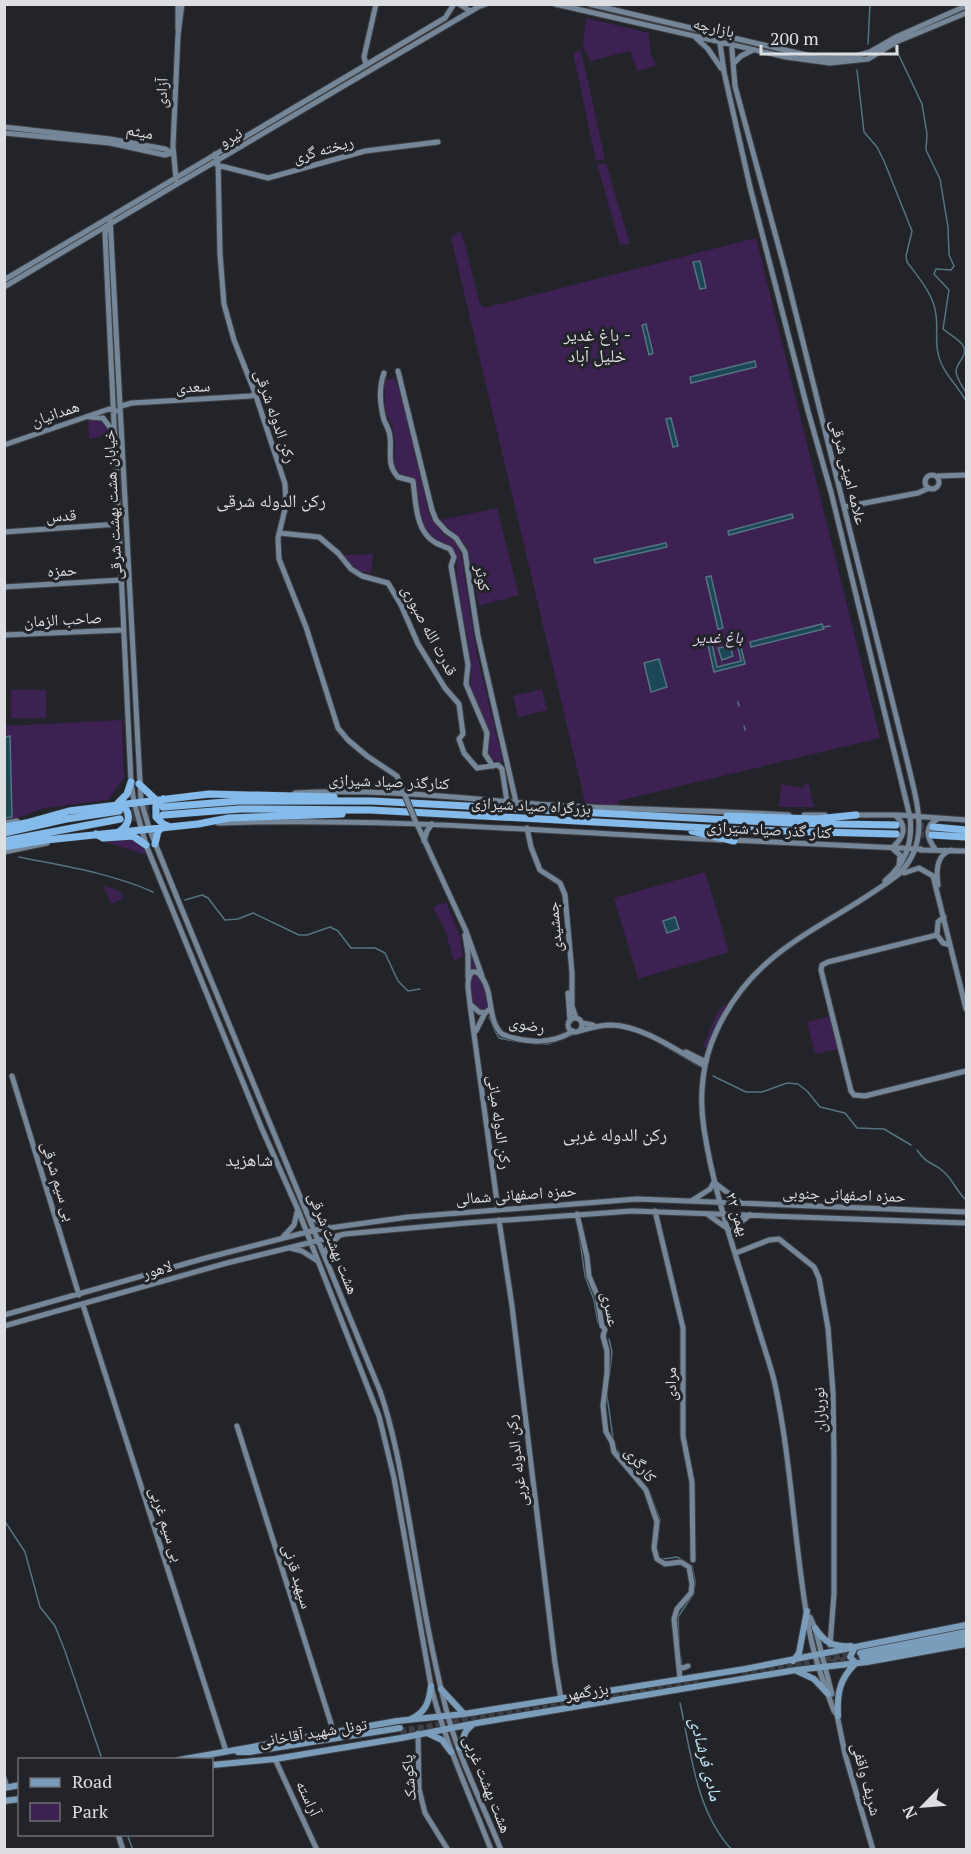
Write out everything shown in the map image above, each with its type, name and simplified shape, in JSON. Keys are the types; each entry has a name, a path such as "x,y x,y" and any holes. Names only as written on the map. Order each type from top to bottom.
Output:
{"highway":[{"path":"119,811 135,783 159,799"},
{"path":"4,833 66,819 119,811 137,801 209,794 317,795 372,801"},
{"path":"159,799 155,812 159,821 168,826"},
{"name":"بزرگراه صیاد شیرازی","path":"896,825 790,823 372,801 239,801 163,811 371,810 672,826 896,834"},
{"path":"4,841 126,808 129,818 126,826 118,831"},
{"path":"4,847 141,828 198,824 230,818 325,816 371,810"},
{"path":"4,825 26,823 69,811 119,811"},
{"path":"683,818 708,815 816,819 856,815"},
{"path":"155,844 158,831 168,826"},
{"path":"672,826 734,841"},
{"path":"966,830 932,831 966,837"},
{"path":"96,834 103,838 133,836 146,845"}],"main road":[{"name":"آزادی","path":"176,181 172,153 180,4"},
{"path":"366,64 364,57 376,4"},
{"name":"نیرو","path":"4,280 110,217 217,160 445,18 454,4"},
{"path":"459,4 470,11"},
{"name":"نیرو","path":"217,160 366,64 486,4"},
{"name":"بازارچه","path":"555,4 694,36 720,39"},
{"name":"بازارچه","path":"589,4 754,50 818,63 860,61 896,42 966,13"},
{"name":"بازارچه","path":"732,44 819,58 852,57 870,52 896,37 966,6"},
{"path":"694,36 708,49 724,74"},
{"name":"علامه امینی شرقی","path":"720,39 724,74 750,187 831,492 907,803 915,849"},
{"path":"721,50 732,44"},
{"name":"علامه امینی شرقی","path":"732,44 735,86 784,263 920,818 915,849 907,865 899,874 870,894"},
{"path":"733,64 741,56 754,50"},
{"path":"730,99 733,95 738,98"},
{"name":"میثم","path":"4,127 110,139 165,149 172,153"},
{"name":"میثم","path":"4,133 110,143 165,155 172,153"},
{"name":"ریخته گری","path":"217,160 268,178 365,151 438,142"},
{"name":"رکن الدوله شرقی","path":"217,160 224,304 234,340 255,393 285,484 286,505 279,533 279,559 306,627 338,728 367,756 397,776 415,822"},
{"name":"نیرو","path":"4,287 93,235 176,181"},
{"path":"93,235 106,242 110,217"},
{"name":"خیابان هشت بهشت شرقی","path":"109,233 122,614 135,783"},
{"name":"خیابان هشت بهشت شرقی","path":"106,242 116,406 122,418 131,614 135,783"},
{"name":"کوثر","path":"398,371 432,510 436,520 456,538 465,552 478,636 516,802"},
{"path":"384,373 381,382 381,400 384,421 391,436 391,466 398,477 413,481 420,524 426,535 436,543 450,549 454,557 451,566 468,665 466,684 487,733 485,754 493,766 498,765 502,769 507,801"},
{"name":"سعدی","path":"116,406 251,396 255,393"},
{"path":"807,407 818,404"},
{"name":"همدانیان","path":"4,445 116,406"},
{"path":"85,417 103,418 116,435"},
{"path":"844,507 918,493 927,486 928,475 966,475"},
{"path":"927,486 935,489 939,484 956,475"},
{"path":"938,476 939,484"},
{"name":"قدس","path":"4,532 119,524"},
{"name":"قدرت الله صبوری","path":"279,533 319,537 338,553 351,569 362,576 388,583 418,644 459,704 463,734 459,739 464,753 477,768 493,766"},
{"name":"حمزه","path":"4,587 121,580"},
{"path":"122,614 131,614"},
{"name":"صاحب الزمان","path":"4,635 123,630"},
{"path":"880,693 890,690"},
{"name":"هشت بهشت شرقی","path":"135,783 141,828 146,845 262,1129 298,1210 379,1416 394,1478 431,1686 443,1729"},
{"name":"کنارگذر صیاد شیرازی","path":"209,794 313,792 669,811 799,816 897,815 966,820"},
{"name":"هشت بهشت شرقی","path":"137,801 310,1217 388,1413 441,1689 451,1728"},
{"path":"899,867 899,853 892,848 904,833 897,815 906,809 907,803"},
{"path":"918,810 928,818"},
{"path":"936,850 930,840 928,830 934,820 940,819"},
{"path":"198,824 265,821 415,822 527,828"},
{"path":"415,822 462,922 491,999 487,1011 477,1012 470,1004"},
{"path":"423,842 432,824"},
{"name":"کنار گذر صیاد شیرازی","path":"527,828 734,841 966,851"},
{"name":"جمشیدی","path":"527,828 540,870 560,883 563,889 573,1019 569,1027 576,1031"},
{"path":"4,852 65,839"},
{"path":"870,894 915,849"},
{"path":"951,850 946,852 940,860 937,867 938,878 966,994"},
{"path":"899,874 919,868 930,873 944,917 966,1009"},
{"name":"۲۲ بهمن","path":"818,1655 807,1611 780,1409 773,1377 714,1182 704,1128 703,1074 715,1035 727,1008 751,976 785,947 870,894"},
{"path":"944,917 938,922 937,935 943,943 950,945"},
{"path":"462,922 469,959 468,978"},
{"path":"937,935 828,962 823,964 821,970 851,1091 854,1095 865,1096 966,1071"},
{"path":"469,959 474,963 477,958"},
{"path":"468,978 476,971 483,977"},
{"name":"رکن الدوله میانی","path":"468,978 498,1209"},
{"name":"رکن الدوله میانی","path":"475,1038 478,1024 487,1011"},
{"name":"رضوی","path":"487,1011 498,1031 509,1037 549,1041 576,1031"},
{"path":"573,1019 588,1025 621,1024 646,1032 705,1064"},
{"path":"576,1031 582,1023"},
{"path":"576,1031 600,1026 619,1026 668,1044"},
{"name":"بی سیم شرقی","path":"12,1076 79,1295"},
{"path":"691,1201 710,1189 714,1182 742,1204"},
{"name":"حمزه اصفهانی شمالی","path":"315,1230 351,1224 547,1205 637,1200 720,1203"},
{"path":"683,1201 683,1212"},
{"name":"حمزه اصفهانی جنوبی","path":"720,1203 966,1212"},
{"path":"561,1215 558,1209 564,1204"},
{"path":"764,1204 764,1215"},
{"path":"547,1205 551,1210 547,1216"},
{"path":"281,1239 294,1225 298,1210"},
{"name":"حمزه اصفهانی شمالی","path":"319,1240 352,1233 561,1215 655,1211 723,1214"},
{"name":"مرادی","path":"655,1211 684,1328 683,1436 692,1482 693,1560"},
{"path":"706,1213 729,1232 751,1215"},
{"name":"عسری","path":"577,1214 588,1257 589,1276 597,1295 602,1326 605,1329 603,1336 607,1351 607,1373 604,1410"},
{"name":"حمزه اصفهانی جنوبی","path":"723,1214 966,1223"},
{"path":"310,1217 330,1227"},
{"name":"رکن الدوله غربی","path":"499,1220 512,1306 561,1699"},
{"path":"351,1224 349,1228 352,1233"},
{"name":"لاهور","path":"4,1315 315,1230"},
{"path":"324,1255 330,1244 340,1235"},
{"name":"نورباران","path":"736,1253 769,1240 779,1239 814,1267 819,1278 828,1328 833,1399 834,1573 830,1645"},
{"name":"لاهور","path":"4,1326 319,1240"},
{"path":"270,1242 273,1251"},
{"path":"288,1248 303,1251 316,1260"},
{"path":"103,1299 114,1290 111,1285"},
{"path":"46,1304 44,1310 50,1314"},
{"name":"بی سیم غربی","path":"82,1305 226,1751"},
{"name":"کارگری","path":"604,1410 606,1432 612,1442 614,1452 651,1494 657,1522 654,1548 657,1559 665,1564 681,1562 688,1565 692,1590 677,1609 674,1619 680,1679"},
{"name":"سپهبد قرنی","path":"237,1426 334,1733"},
{"path":"793,1661 799,1653 807,1611"},
{"name":"۲۲ بهمن","path":"807,1611 815,1628 818,1655"},
{"name":"بزرگمهر","path":"226,1751 249,1752 399,1727 406,1722 793,1661 966,1625"},
{"path":"815,1628 830,1645 840,1647 872,1644"},
{"path":"966,1632 861,1655 966,1638"},
{"name":"بزرگمهر","path":"213,1765 275,1760 475,1723 966,1644"},
{"path":"838,1716 837,1694 841,1682 856,1663 850,1657 854,1649"},
{"path":"818,1655 821,1668"},
{"path":"680,1667 688,1666"},
{"name":"شریف واقفی","path":"821,1668 828,1694 838,1716"},
{"name":"شریف واقفی","path":"821,1668 838,1716 845,1754 873,1850"},
{"path":"796,1670 814,1679 828,1694"},
{"path":"406,1722 423,1712 429,1700 431,1686"},
{"path":"441,1689 464,1714"},
{"path":"589,1694 591,1704"},
{"path":"459,1748 466,1731 475,1723"},
{"path":"399,1727 404,1727 401,1738"},
{"name":"بزرگمهر","path":"189,1758 334,1733 399,1727"},
{"name":"تونل شهید آقاخانی","path":"230,1762 250,1756 399,1727"},
{"name":"هشت بهشت غربی","path":"451,1728 501,1850"},
{"name":"هشت بهشت غربی","path":"443,1729 491,1850"},
{"path":"421,1733 442,1740 451,1752"},
{"name":"پاکوشک","path":"421,1733 418,1762 419,1789 425,1813 448,1850"},
{"name":"آراسته","path":"275,1760 300,1809 317,1850"},
{"path":"4,1778 6,1788"},
{"path":"115,1850 122,1847"}],"green space":[{"path":"586,18 649,33 651,54 656,66 637,71 630,51 590,61 583,46"},
{"path":"581,50 605,159 596,161 573,53"},
{"path":"606,163 630,244 620,245 597,165"},
{"name":"باغ غدیر","path":"460,231 480,304 483,307 756,238 880,738 618,801 619,808 586,806 451,238"},
{"path":"394,378 400,391 429,515 443,534 457,543 461,554 477,655 503,762 491,759 488,752 490,733 470,685 471,661 457,588 456,555 452,548 434,538 427,530 421,516 414,478 400,474 394,466 395,439 392,425 385,412 385,380"},
{"path":"88,419 102,420 114,434 89,439"},
{"path":"497,508 519,595 479,606 467,546 441,520"},
{"path":"373,554 371,573 356,571 343,555"},
{"path":"542,689 547,710 518,717 513,696"},
{"path":"11,690 46,690 46,718 11,718"},
{"path":"122,720 124,778 108,800 45,808 17,818 5,819 5,726"},
{"path":"808,782 814,807 779,807 781,784 801,788"},
{"path":"132,838 141,844 147,855 99,840"},
{"path":"705,872 729,952 638,979 614,898"},
{"path":"103,886 118,890 124,898 111,904"},
{"path":"446,902 460,937 463,956 454,961 446,933 433,907"},
{"path":"470,939 492,1004 485,1013 470,1004"},
{"path":"723,1005 726,1007 707,1048 703,1047 716,1015"},
{"path":"830,1016 838,1049 815,1054 807,1022"}],"water":[{"path":"700,261 706,288 700,289 693,262"},
{"path":"646,324 653,353 649,355 642,325"},
{"path":"755,361 756,367 691,383 690,377"},
{"path":"671,418 678,446 673,447 666,419"},
{"path":"792,514 793,518 729,535 728,531"},
{"path":"666,543 667,547 595,563 594,559"},
{"path":"711,576 723,628 718,629 706,577"},
{"path":"822,624 824,629 751,647 750,642"},
{"path":"738,634 745,664 714,672 707,641 721,637 722,642 712,644 717,667 741,661 736,638 726,640 725,637"},
{"path":"730,646 733,656 722,660 718,648"},
{"path":"659,659 667,687 651,692 644,663"},
{"path":"10,736 12,817 5,818 5,737"},
{"path":"675,917 679,929 667,933 663,921"}],"waterway":[{"path":"868,44 870,4"},
{"path":"895,47 922,104 927,134 926,150 940,179 948,227 949,255 954,266 951,270 936,269 934,274 949,290 943,329 958,340 964,348 964,355 956,371 966,393"},
{"path":"857,70 864,132 877,147 884,161 912,231 906,256 907,262 925,287 935,308 940,360 966,401"},
{"path":"823,627 830,626"},
{"path":"738,702 739,706"},
{"path":"744,726 745,730"},
{"path":"19,857 104,875 153,892"},
{"path":"185,900 202,895 208,898 225,920 238,919 253,913 299,935 307,935 330,927 338,931 351,948 375,948 385,953 398,981 408,991 420,989"},
{"path":"489,1017 499,1038 519,1042"},
{"path":"570,1036 579,1032"},
{"path":"529,1043 548,1044 557,1041"},
{"path":"663,1045 699,1066"},
{"path":"713,1076 746,1092 762,1092 787,1083 798,1084 820,1107 845,1113 857,1128 884,1129 911,1145"},
{"path":"917,1150 924,1159 947,1175 966,1200"},
{"path":"578,1227 585,1276 594,1300 598,1323"},
{"path":"609,1339 612,1352 609,1379"},
{"path":"607,1396 613,1438"},
{"path":"616,1449 645,1485"},
{"path":"649,1491 660,1520 657,1544"},
{"path":"4,1520 25,1552 40,1607 55,1626 101,1756"},
{"path":"663,1559 677,1557 692,1566 695,1581 694,1593 678,1617 679,1644"},
{"path":"680,1652 682,1665"},
{"name":"مادی فرشادی","path":"680,1703 703,1800 710,1818 732,1850"},
{"path":"128,1836 133,1850"}],"tunnel":[{"path":"121,811 160,807"},
{"path":"122,819 162,815"},
{"path":"896,825 933,827"},
{"path":"896,834 932,835"},
{"path":"825,1659 854,1654"},
{"path":"804,1666 862,1657"},
{"path":"742,1672 809,1661"},
{"path":"400,1731 699,1683"}],"district":[{"name":"باغ غدیر - خلیل آباد","path":"597,345"},
{"name":"رکن الدوله شرقی","path":"271,501"},
{"name":"رکن الدوله غربی","path":"615,1135"},
{"name":"شاهزید","path":"249,1160"}]}
